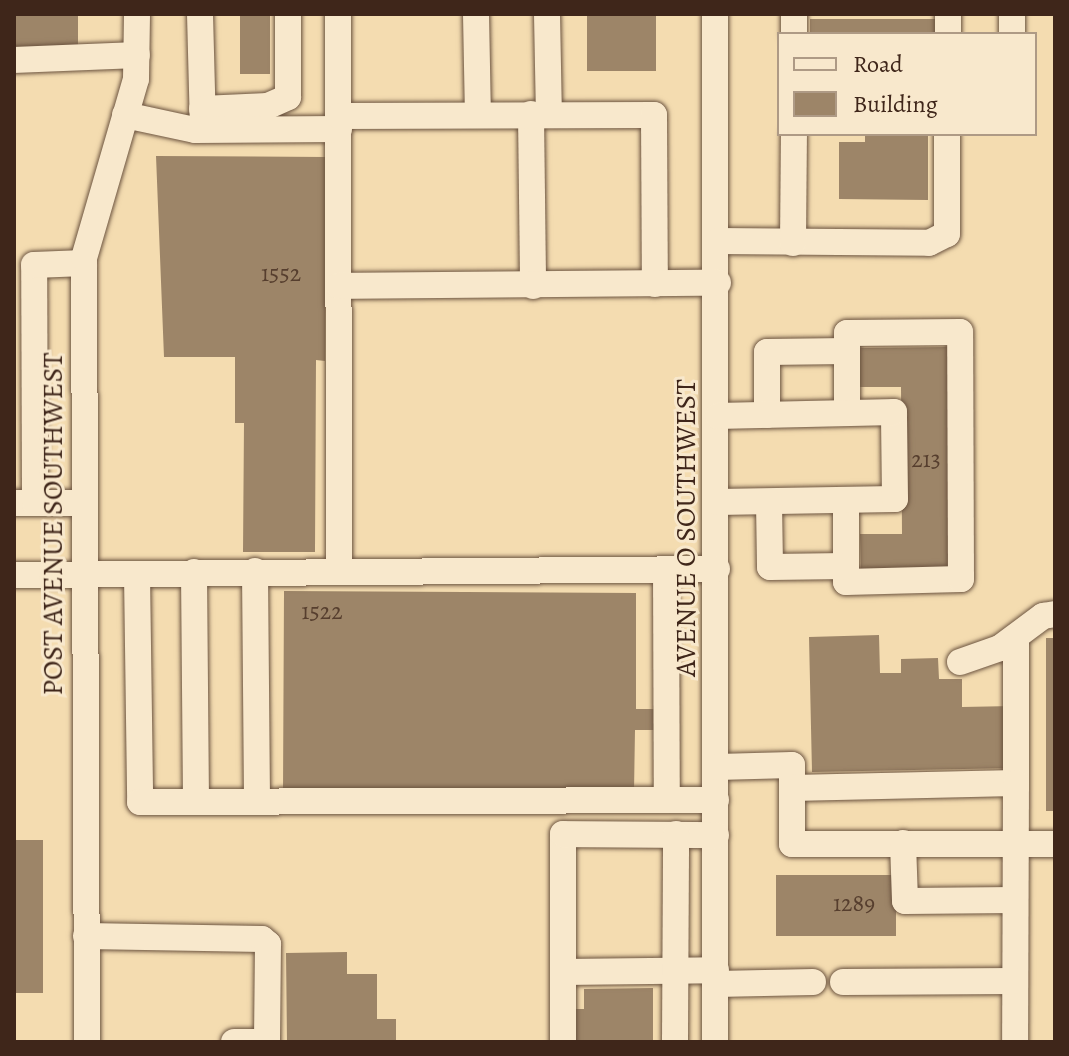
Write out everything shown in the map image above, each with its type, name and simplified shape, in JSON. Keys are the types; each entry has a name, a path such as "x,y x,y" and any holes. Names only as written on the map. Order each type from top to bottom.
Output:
{"street":[{"name":"POST AVENUE SOUTHWEST","path":"87,1042 84,263 136,79 137,14"},
{"path":"200,14 202,120"},
{"path":"287,129 288,14"},
{"path":"338,14 339,570"},
{"path":"476,14 478,114"},
{"path":"533,286 547,14"},
{"name":"AVENUE O SOUTHWEST","path":"715,14 718,241 715,1042"},
{"path":"14,60 137,55"},
{"path":"125,115 156,126 268,106 288,97"},
{"path":"202,120 287,129 339,122 478,114 654,115 655,284"},
{"path":"793,243 794,136"},
{"path":"718,241 929,243 947,234 947,136"},
{"path":"84,263 34,265 25,503 84,503"},
{"path":"339,286 718,283"},
{"path":"846,500 846,582 961,579 960,332 847,333 847,413"},
{"path":"767,415 767,352 847,351"},
{"path":"717,502 895,499 894,412 718,416"},
{"path":"769,502 770,567 846,566"},
{"path":"14,575 717,569"},
{"path":"666,570 667,800"},
{"path":"255,571 257,802"},
{"path":"194,572 196,802"},
{"path":"137,574 140,802 716,800"},
{"path":"960,662 1000,648 1043,616 1055,614"},
{"path":"1015,1042 1016,637"},
{"path":"717,767 792,765 792,844 1055,844"},
{"path":"792,788 1016,783"},
{"path":"563,1042 563,834 716,835"},
{"path":"675,1042 676,834"},
{"path":"903,843 905,901 1015,900"},
{"path":"86,936 262,939 268,944 267,1042 234,1042"},
{"path":"563,972 676,971 716,977 813,982"},
{"path":"843,982 1014,981"}],"building":[{"path":"14,14 78,14 78,54 14,54"},
{"path":"240,14 270,14 270,74 240,74"},
{"path":"587,14 656,14 656,71 587,71"},
{"path":"810,19 935,19 935,32 810,32"},
{"path":"865,136 928,136 928,200 839,199 839,142 865,142"},
{"path":"156,156 326,157 325,361 316,360 315,552 243,552 244,423 235,423 235,357 164,357"},
{"path":"950,347 951,573 861,573 860,534 902,534 901,387 860,387 860,348"},
{"path":"284,591 636,593 636,709 658,709 658,730 635,730 634,792 283,790"},
{"path":"879,635 880,673 901,673 901,659 938,658 939,679 962,679 962,707 1013,706 1014,768 812,772 809,637"},
{"path":"1046,638 1055,638 1055,811 1046,811"},
{"path":"14,840 43,840 43,993 14,993"},
{"path":"776,875 896,875 896,936 776,936"},
{"path":"347,952 347,974 377,974 377,1019 396,1019 396,1042 287,1042 286,953"},
{"path":"653,988 653,1042 572,1042 572,1009 584,1009 584,989"}]}
